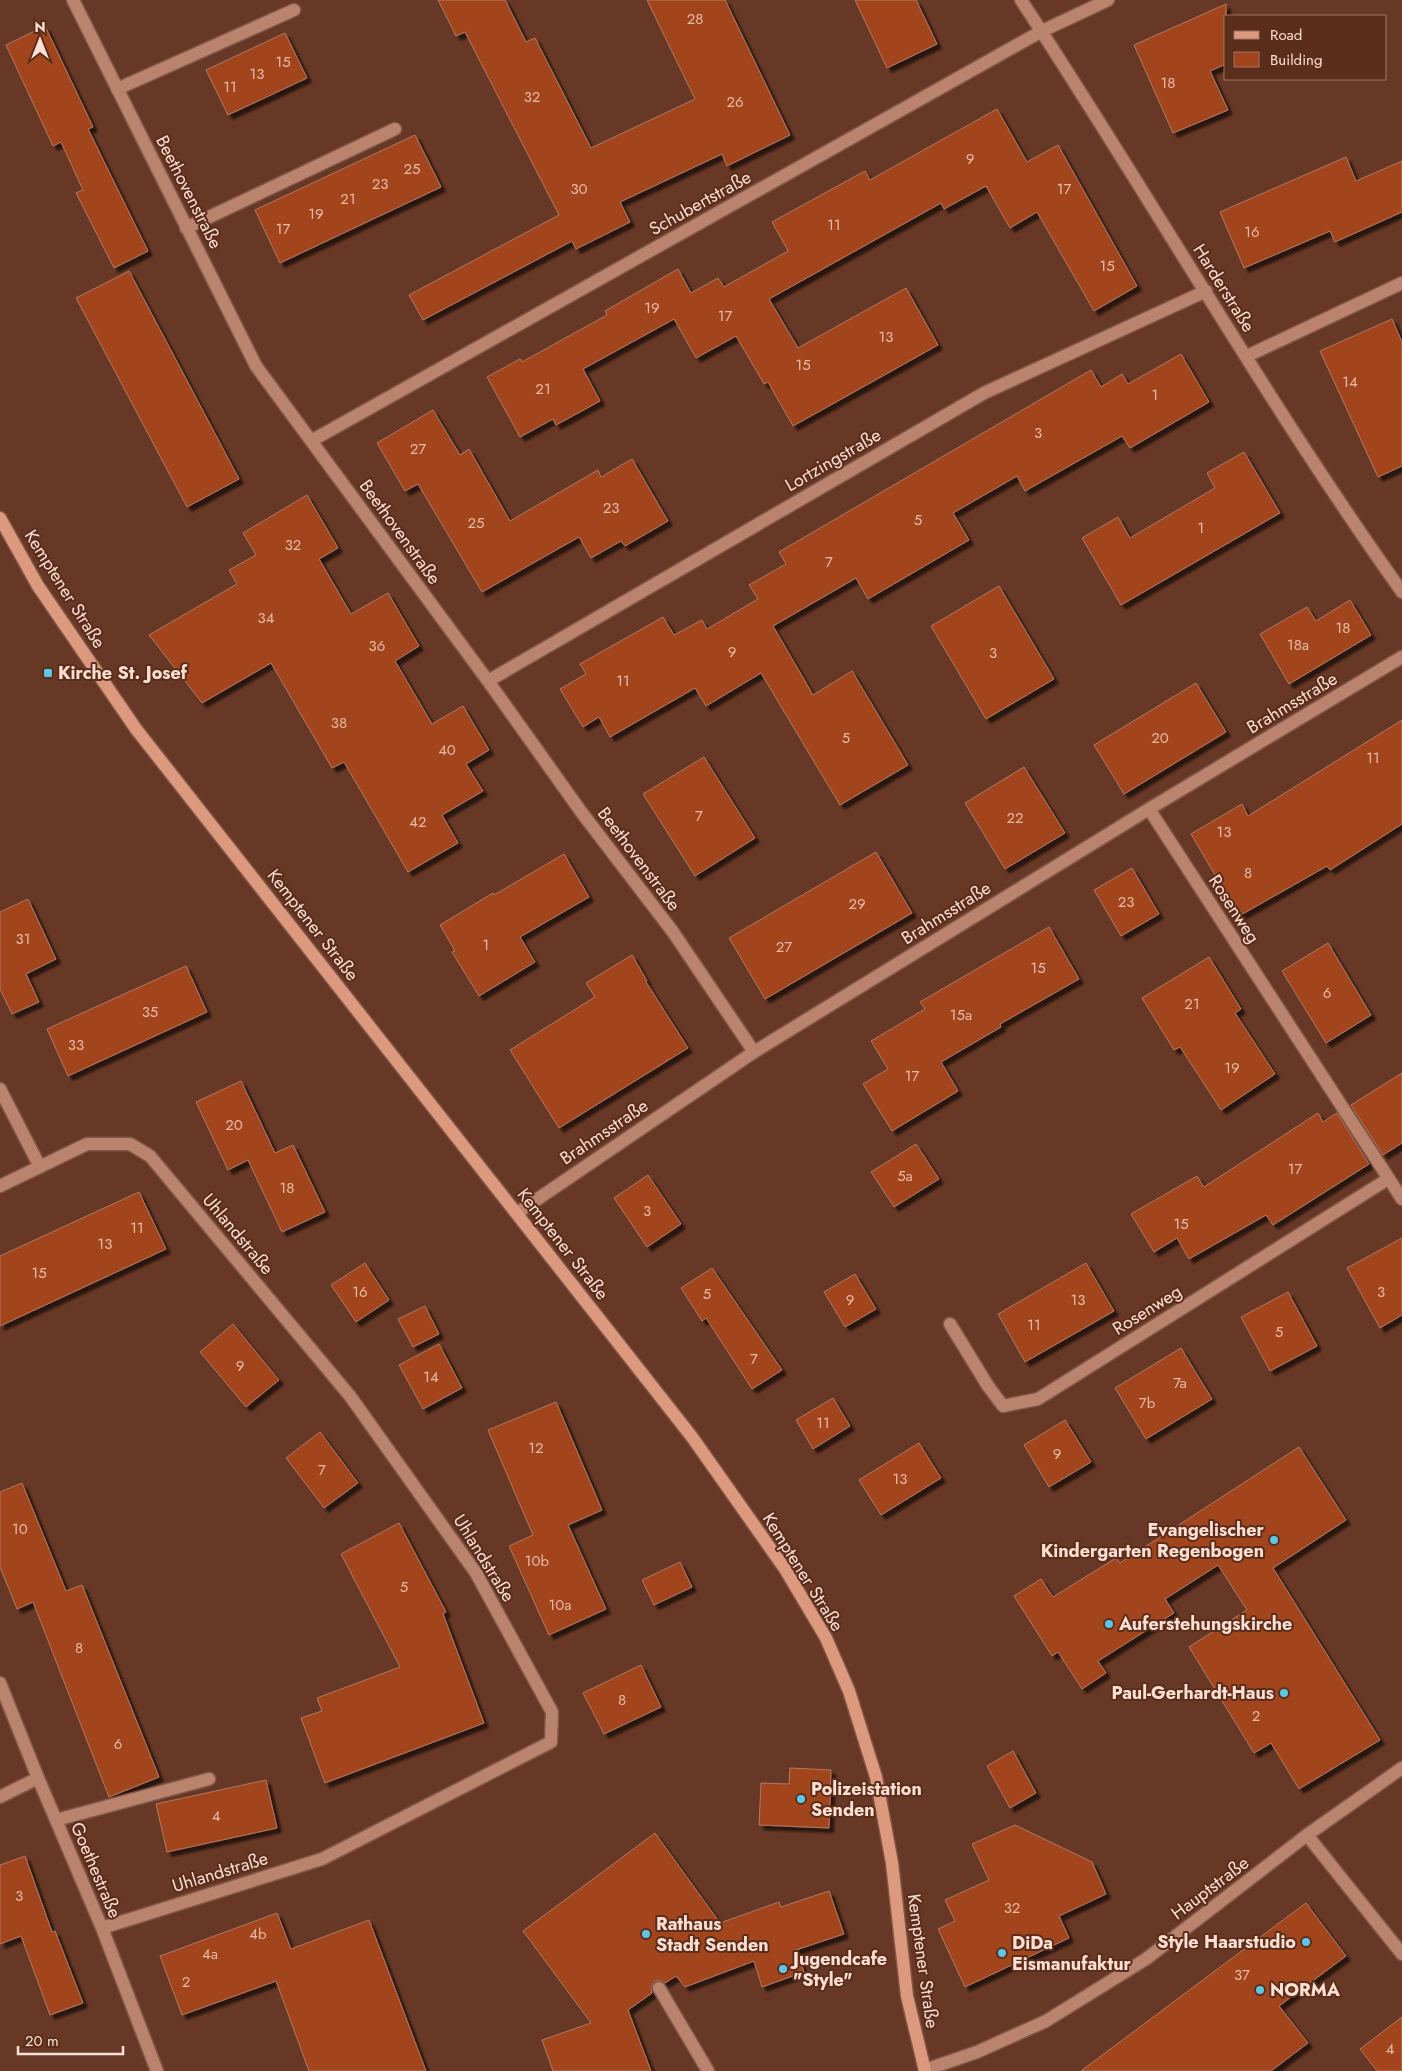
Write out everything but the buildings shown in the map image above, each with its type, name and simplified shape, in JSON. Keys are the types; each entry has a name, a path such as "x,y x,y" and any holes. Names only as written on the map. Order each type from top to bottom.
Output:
{"main road":[{"name":"Kemptener Straße","path":"0,518 38,586 136,729 692,1437 784,1569 826,1638 849,1691 876,1777 892,1863 906,1988 924,2071"}],"street":[{"name":"Beethovenstraße","path":"73,0 256,366 488,681 582,813 673,932 754,1052"},
{"name":"Harderstraße","path":"1021,0 1282,414 1402,592"},
{"name":"Schubertstraße","path":"311,441 1042,31 1108,0"},
{"path":"118,89 294,10"},
{"path":"186,228 395,129"},
{"path":"1247,356 1402,283"},
{"name":"Lortzingstraße","path":"488,681 984,392 1206,292"},
{"name":"Brahmsstraße","path":"517,1213 754,1052 1149,809 1402,657"},
{"name":"Rosenweg","path":"1149,809 1402,1199"},
{"path":"0,1089 40,1167"},
{"name":"Uhlandstraße","path":"0,1186 87,1144 130,1144 150,1156 361,1410 476,1574 552,1712 551,1742 322,1859 102,1928"},
{"name":"Rosenweg","path":"950,1324 988,1386 1003,1406 1038,1399 1388,1179"},
{"name":"Goethestraße","path":"0,1683 102,1928 157,2071"},
{"name":"Hauptstraße","path":"924,2071 977,2052 1046,2021 1146,1958 1308,1835 1402,1768"},
{"path":"0,1796 38,1778"},
{"path":"56,1820 209,1779"},
{"path":"1308,1835 1402,1954"},
{"path":"659,1988 708,2071"}],"place":[{"name":"Kirche St. Josef","path":"48,673"},
{"name":"Evangelischer Kindergarten Regenbogen","path":"1274,1540"},
{"name":"Auferstehungskirche","path":"1109,1624"},
{"name":"Paul-Gerhardt-Haus","path":"1284,1693"},
{"name":"Polizeistation Senden","path":"801,1799"},
{"name":"Rathaus Stadt Senden","path":"646,1934"},
{"name":"Style Haarstudio","path":"1306,1942"},
{"name":"DiDa Eismanufaktur","path":"1002,1953"},
{"name":"Jugendcafe \"Style\"","path":"783,1969"},
{"name":"NORMA","path":"1260,1990"}]}
